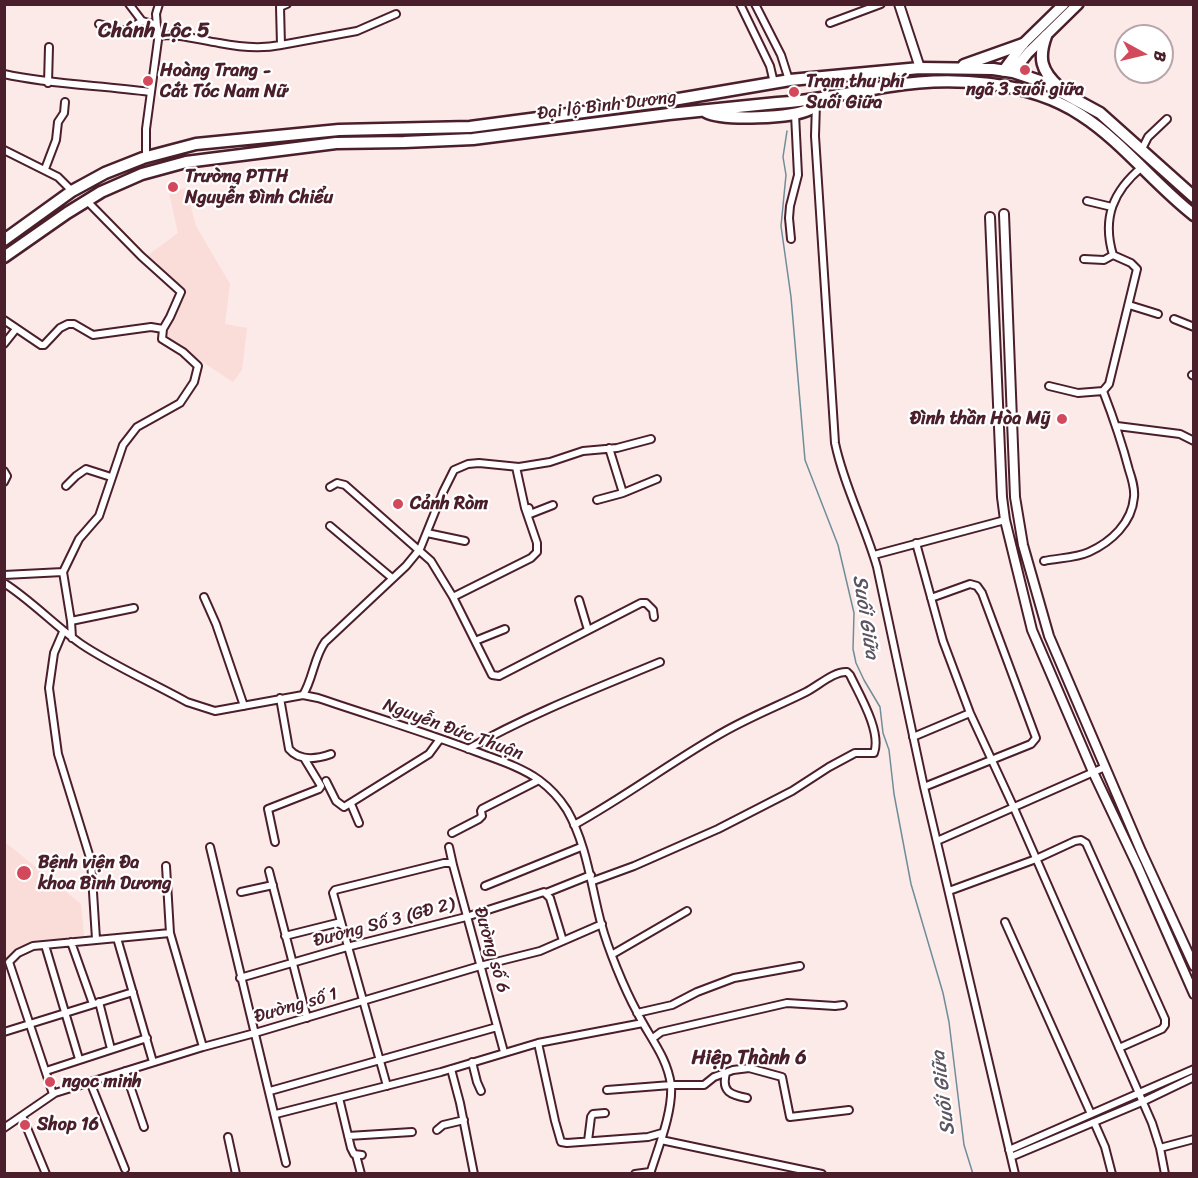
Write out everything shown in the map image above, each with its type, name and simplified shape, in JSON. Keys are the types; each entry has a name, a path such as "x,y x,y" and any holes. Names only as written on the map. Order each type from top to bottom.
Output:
{"highway":[{"path":"1046,36 1041,49 1043,67 1056,85 1071,96"},
{"path":"955,67 991,57 1023,44"},
{"name":"Đại lộ Bình Dương","path":"4,240 72,191 105,173 146,157 196,144 339,130 470,127 667,101 788,77 920,68 955,67 1008,72 1043,82 1100,113 1194,196"},
{"path":"920,68 924,82"},
{"path":"1001,86 1008,72"},
{"name":"Đại lộ Bình Dương","path":"4,257 84,203 142,174 186,162 336,143 473,139 704,111 794,103 891,86 942,81 1001,86 1041,95 1081,114 1102,130 1194,215"},
{"path":"704,111 726,118 795,114 810,109 817,99"},
{"path":"72,191 84,203"}],"main road":[{"path":"1008,72 1023,44 1064,4"},
{"path":"1008,72 1078,4"}],"street":[{"path":"129,4 142,21 156,25"},
{"path":"146,157 159,4"},
{"path":"281,45 280,6 287,4"},
{"path":"740,4 770,66 773,79"},
{"path":"755,4 781,55 788,77"},
{"path":"830,23 880,4"},
{"path":"899,4 920,68"},
{"path":"157,36 167,34 221,44 255,47 281,45 357,32 396,14"},
{"path":"99,24 125,30 142,21"},
{"path":"48,83 49,47"},
{"path":"4,74 48,83 115,86 150,92"},
{"path":"817,99 815,136 833,433 842,471 874,555 924,787 1015,1173"},
{"path":"45,170 56,140 58,121 64,113 65,102"},
{"path":"791,239 790,206 798,175 795,114"},
{"path":"1142,149 1148,137 1167,119"},
{"path":"4,150 58,177 72,191"},
{"path":"1113,255 1109,221 1112,207 1128,179 1142,167"},
{"path":"1087,201 1112,207"},
{"path":"72,638 63,572 79,539 99,516 123,445 137,427 180,403 194,382 198,366 183,352 162,339 163,329 181,292 84,203"},
{"path":"1004,214 1016,497 1023,544 1046,628 1194,966"},
{"path":"990,217 999,452 1005,520 1032,630 1093,772 1194,994"},
{"path":"1084,259 1104,261 1113,255"},
{"path":"1049,386 1078,393 1103,391 1109,384 1137,269 1131,263 1113,255"},
{"path":"1129,305 1158,314"},
{"path":"1174,319 1194,327"},
{"path":"4,320 41,345 44,345 60,328 68,324 74,324 93,335 151,327 163,329"},
{"path":"4,344 16,329"},
{"path":"1044,561 1087,553 1105,544 1129,517 1134,489 1117,426 1103,391"},
{"path":"1117,426 1180,434 1194,441"},
{"path":"303,695 313,675 321,648 420,549 454,470 468,464 479,463 518,467 550,462 583,451 617,448 651,439"},
{"path":"609,448 623,493"},
{"path":"518,467 530,514 553,505"},
{"path":"453,597 531,558 537,552 537,543 525,508 518,467"},
{"path":"66,486 86,469 111,477"},
{"path":"4,471 7,477 4,482"},
{"path":"597,500 623,493 657,479"},
{"path":"330,487 337,483 345,485 431,561 453,597 492,675 495,676 543,654 640,603 646,603 653,610 654,617"},
{"path":"874,555 1005,520"},
{"path":"330,526 392,579"},
{"path":"427,533 465,541"},
{"path":"916,543 943,641 970,713 1138,1092 1160,1148 1165,1173"},
{"path":"4,574 63,572"},
{"name":"Nguyễn Đức Thuận","path":"4,583 25,597 72,638 187,702 215,711 303,695 318,698 515,767 551,790 566,809 574,825 592,878 602,924 637,1013 666,1061 671,1085 670,1101 662,1137 650,1173"},
{"path":"924,787 1031,744 1036,738 982,593 977,586 970,584 931,598"},
{"path":"204,597 216,624 244,706"},
{"path":"579,600 588,630"},
{"path":"71,621 134,608"},
{"path":"475,641 505,629"},
{"path":"63,632 54,653 49,688 58,754 91,861 96,939"},
{"path":"468,749 500,731 566,701 660,662"},
{"name":"Đường Số 3 (GĐ 2)","path":"240,978 347,947 466,917 535,894 546,893 634,866 718,829 792,791 828,767 855,753 874,753 875,742 866,706 847,672 840,673 808,691 750,717 715,737 612,804 574,825"},
{"path":"280,698 289,749 294,755 308,759 331,754"},
{"path":"913,737 970,713"},
{"path":"326,781 336,801 344,807 429,754 440,739"},
{"path":"275,842 268,809 319,789 321,786 304,758"},
{"path":"937,840 1105,766"},
{"path":"452,833 479,819 482,816 482,809 538,780"},
{"path":"351,804 359,824"},
{"path":"949,891 1036,859 1075,841 1081,840 1086,843 1165,1025 1162,1029 1119,1048"},
{"path":"210,847 286,1162"},
{"name":"Đường số 6","path":"449,847 504,1052"},
{"path":"485,886 582,847"},
{"path":"387,1086 333,893 335,890 444,863 453,865"},
{"path":"166,866 170,933 203,1047"},
{"path":"269,871 307,1018"},
{"path":"241,892 273,885"},
{"path":"546,893 550,898 563,941"},
{"path":"613,954 687,911"},
{"path":"285,936 341,922"},
{"path":"1005,922 1091,1114"},
{"name":"Đường số 1","path":"4,1128 53,1094 203,1047 480,966 540,951 602,924"},
{"path":"53,1094 9,962 18,953 33,946 170,933"},
{"path":"117,938 153,1062"},
{"path":"71,942 96,1003 111,1049"},
{"path":"45,945 79,1059"},
{"path":"637,1013 672,1005 697,992 734,978 800,966"},
{"path":"4,1032 133,992"},
{"path":"653,1038 661,1032 787,1003 843,1005"},
{"path":"276,1114 451,1069 538,1043 643,1023"},
{"path":"270,1091 497,1028"},
{"path":"46,1071 147,1038"},
{"path":"538,1043 561,1142 662,1137 820,1173"},
{"path":"472,1062 481,1092"},
{"path":"607,1090 704,1085 714,1077 749,1068 781,1076 790,1117 849,1110"},
{"path":"451,1069 474,1173"},
{"path":"1010,1150 1194,1069"},
{"path":"125,1071 144,1127"},
{"path":"726,1073 724,1080 730,1095 747,1098"},
{"path":"1011,1157 1142,1102 1194,1077"},
{"path":"90,1082 125,1169"},
{"path":"339,1098 351,1148 359,1155 361,1173"},
{"path":"588,1141 591,1117 593,1114 605,1113"},
{"path":"22,1116 46,1173"},
{"path":"437,1130 443,1125 464,1120"},
{"path":"1094,1122 1105,1147 1112,1173"},
{"path":"348,1136 412,1132"},
{"path":"228,1137 236,1173"},
{"path":"1160,1148 1194,1139"},
{"path":"635,1173 650,1173"}],"shaded area":[{"path":"186,188 196,226 230,284 225,324 247,328 242,370 233,382 165,337 184,298 183,292 144,258 178,233 169,193"},
{"name":"Bệnh viện Đa khoa Bình Dương","path":"5,842 81,904 84,936 31,943 16,951 5,964"}],"waterway":[{"name":"Suối Giữa","path":"754,25 758,35"},
{"name":"Suối Giữa","path":"787,131 783,157 786,175 781,226 791,297 805,460 838,545 854,613 853,649 856,663 880,707 911,884 943,993 949,1022 964,1145 973,1174"}],"place":[{"name":"ngã 3 suối giữa","path":"1025,70"},
{"name":"Hoàng Trang - Cắt Tóc Nam Nữ","path":"148,81"},
{"name":"Trạm thu phí Suối Giữa","path":"794,92"},
{"name":"Trường PTTH Nguyễn Đình Chiểu","path":"173,187"},
{"name":"Đình thần Hòa Mỹ","path":"1062,419"},
{"name":"Cảnh Ròm","path":"398,504"},
{"name":"Bệnh viện Đa khoa Bình Dương","path":"24,873"},
{"name":"ngoc minh","path":"50,1082"},
{"name":"Shop 16","path":"25,1125"}],"district":[{"name":"Chánh Lộc 5","path":"154,32"},
{"name":"Hiệp Thành 6","path":"749,1059"}]}
